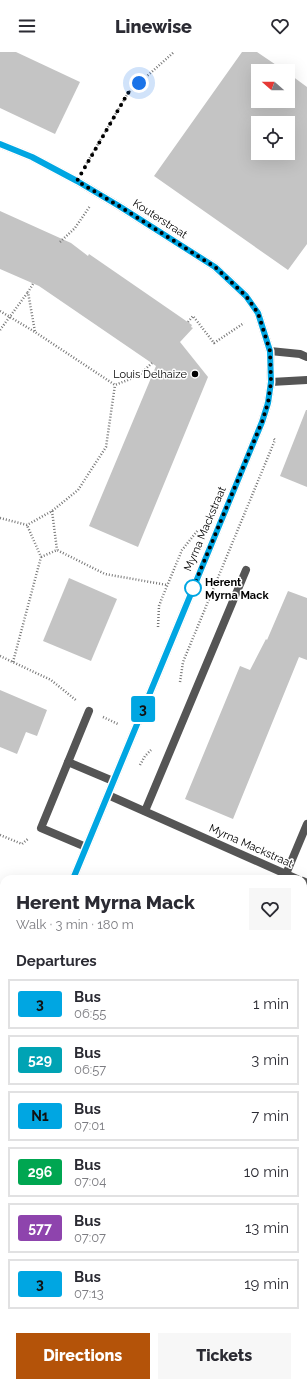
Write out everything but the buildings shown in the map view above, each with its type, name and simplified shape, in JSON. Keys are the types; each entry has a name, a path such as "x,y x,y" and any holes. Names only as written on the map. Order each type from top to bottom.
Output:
{"street":[{"name":"Kouterstraat","path":"0,144 32,157 77,181 215,267 246,296 258,313 270,351 271,382"},
{"path":"270,351 300,354 307,357"},
{"path":"271,382 307,380"},
{"name":"Myrna Mackstraat","path":"75,875 262,422 268,403 271,382"},
{"path":"145,811 246,570"},
{"path":"86,847 40,828 89,711"},
{"path":"68,762 113,781"},
{"name":"Myrna Mackstraat","path":"108,795 286,874"},
{"path":"286,874 307,824"}],"path":[{"path":"77,181 128,93 174,52"},
{"path":"60,242 75,228 99,194"},
{"path":"0,330 33,284"},
{"path":"28,292 35,332"},
{"path":"0,311 35,332 115,385"},
{"path":"188,322 193,316 214,343 258,313"},
{"path":"115,385 138,376 152,363"},
{"path":"0,518 27,525 52,511 78,490 106,447 115,385"},
{"path":"180,684 183,662 275,440 262,422"},
{"path":"52,511 57,550"},
{"path":"13,662 41,557 27,525"},
{"path":"41,557 57,550"},
{"path":"57,550 105,574 167,585"},
{"path":"0,656 51,680 89,711 118,724"},
{"path":"138,769 145,756 153,748"},
{"path":"0,835 22,844 40,828"}],"bus line":[{"name":"3","path":"0,144 32,157 77,181 215,267 246,296 258,313 270,351 271,382 268,403 262,422 75,875"}],"place":[{"name":"Louis Delhaize","path":"195,374"},
{"name":"Herent Myrna Mack","path":"193,588"}],"route":[{"path":"139,83 128,93 77,181 215,267 246,296 258,313 270,351 271,382 268,403 262,422 193,588"}]}
